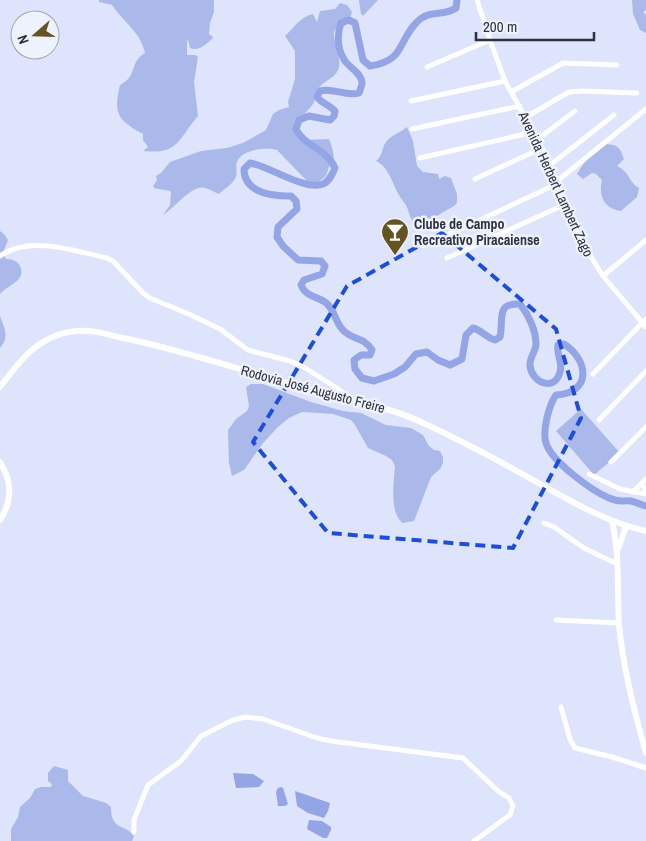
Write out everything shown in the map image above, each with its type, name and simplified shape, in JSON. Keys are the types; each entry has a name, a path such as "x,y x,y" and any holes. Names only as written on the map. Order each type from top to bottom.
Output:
{"main road":[{"name":"Rodovia José Augusto Freire","path":"0,387 33,347 56,336 84,330 94,331 149,344 355,402 379,406 418,421 503,463 612,522 646,531"},
{"path":"0,462 10,483 10,492 7,507 0,520"},
{"path":"612,522 618,564 619,623 628,683 646,753"},
{"path":"617,553 626,527"}],"street":[{"name":"Avenida Herbert Lambert Zago","path":"477,0 505,81 538,139 582,242 603,276 644,320 646,327"},
{"path":"427,67 490,40"},
{"path":"511,92 563,63 617,65"},
{"path":"411,100 505,81"},
{"path":"526,117 570,92 637,93"},
{"path":"412,129 520,106"},
{"path":"424,246 557,183 646,109"},
{"path":"538,139 575,111"},
{"path":"550,165 614,115"},
{"path":"420,158 534,132"},
{"path":"475,179 542,148"},
{"path":"447,258 566,204"},
{"path":"603,276 646,240"},
{"path":"0,256 13,249 42,246 63,248 107,258 113,261 150,298 215,327 248,350 302,366 355,402"},
{"path":"593,374 644,320"},
{"path":"599,420 646,371"},
{"path":"611,462 646,427"},
{"path":"589,474 620,489 646,494"},
{"path":"633,492 646,479"},
{"path":"641,484 646,490"},
{"path":"544,523 554,527 584,548 618,564"},
{"path":"556,620 619,623"},
{"path":"561,706 570,739 575,748 646,768"},
{"path":"134,832 134,820 148,785 181,761 201,736 231,721 245,717 269,721 331,741 463,758 498,791 509,798 513,806 510,815 474,841"}],"highlighted area":[{"path":"442,233 556,329 581,418 513,548 328,533 253,442 347,286"}],"shaded area":[{"path":"99,0 214,0 214,12 209,34 213,37 212,39 196,49 190,48 187,41 187,55 198,57 194,82 198,116 177,144 171,148 155,152 143,151 148,147 143,140 143,134 128,125 120,115 117,103 120,85 126,81 137,61 145,53 143,45 135,33 112,5 99,2"},
{"path":"359,0 378,0 363,16"},
{"path":"632,0 646,0 646,10 643,12 646,15 646,33 640,30 633,14"},
{"path":"340,3 347,5 352,12 350,18 334,31 339,58 338,71 318,89 312,106 304,117 299,120 294,129 296,135 303,140 329,139 334,161 330,164 326,176 315,185 307,181 277,150 255,150 244,154 240,158 236,164 237,175 235,180 219,194 204,188 195,189 163,215 170,205 171,193 170,191 154,188 153,186 157,180 156,176 170,162 201,151 227,148 243,143 266,130 273,114 289,107 288,102 295,79 295,51 285,36 305,17 313,14 317,22 320,11 335,9"},
{"path":"407,127 413,141 417,166 423,172 438,174 439,179 445,176 451,178 457,194 457,203 454,206 435,217 419,223 412,221 406,205 387,171 376,161 388,140"},
{"path":"606,144 620,149 624,159 617,166 625,171 639,188 637,197 621,211 606,205 601,191 602,180 596,174 592,173 583,179 577,174 589,157"},
{"path":"0,231 8,240 3,253 6,259 17,262 20,266 21,275 19,279 0,294"},
{"path":"0,316 5,340 0,348"},
{"path":"251,384 263,384 311,402 343,411 361,413 386,425 411,428 423,435 429,446 434,450 440,451 443,463 440,469 431,477 414,521 403,523 396,512 393,497 395,466 392,460 368,448 351,420 333,414 302,412 289,418 263,443 244,470 232,476 229,463 228,430 236,419 247,411 249,406 246,387"},
{"path":"581,409 620,453 594,475 556,431"},
{"path":"54,766 68,770 68,781 83,796 106,803 111,807 113,820 134,836 132,841 11,841 11,829 18,817 20,807 30,798 35,789 51,787 52,784 48,781 48,773"},
{"path":"233,773 253,774 264,781 259,787 236,788"},
{"path":"281,787 288,804 285,806 278,806 276,792"},
{"path":"295,791 330,803 324,818 308,813 297,806"},
{"path":"309,820 322,821 331,827 327,838 323,838 307,829"}],"waterway":[{"path":"457,0 456,8 451,11 431,14 422,18 411,29 395,55 389,60 370,66 363,60 355,23 349,20 341,23 338,37 339,47 345,61 358,73 361,79 362,83 359,93 349,94 330,90 320,91 317,97 335,111 334,116 330,120 309,116 299,120 296,129 304,139 331,161 335,168 331,177 323,184 307,184 250,163 244,169 245,177 260,192 291,196 296,201 297,209 278,227 277,237 283,246 298,260 321,261 325,266 322,274 304,280 301,285 308,294 328,305 346,333 361,340 372,350 370,355 361,355 354,360 355,369 362,378 374,381 394,374 405,367 416,354 427,352 438,360 450,365 462,359 466,335 473,328 495,340 500,337 504,309 512,304 520,304 529,317 535,333 536,347 530,363 535,377 544,383 553,382 557,378 561,368 558,345 564,344 572,351 582,367 583,375 581,382 568,393 556,395 551,405 545,432 549,450 573,475 602,494 616,500 631,501 646,506"}],"place":[{"name":"Clube de Campo Recreativo Piracaiense","path":"395,256"}]}
